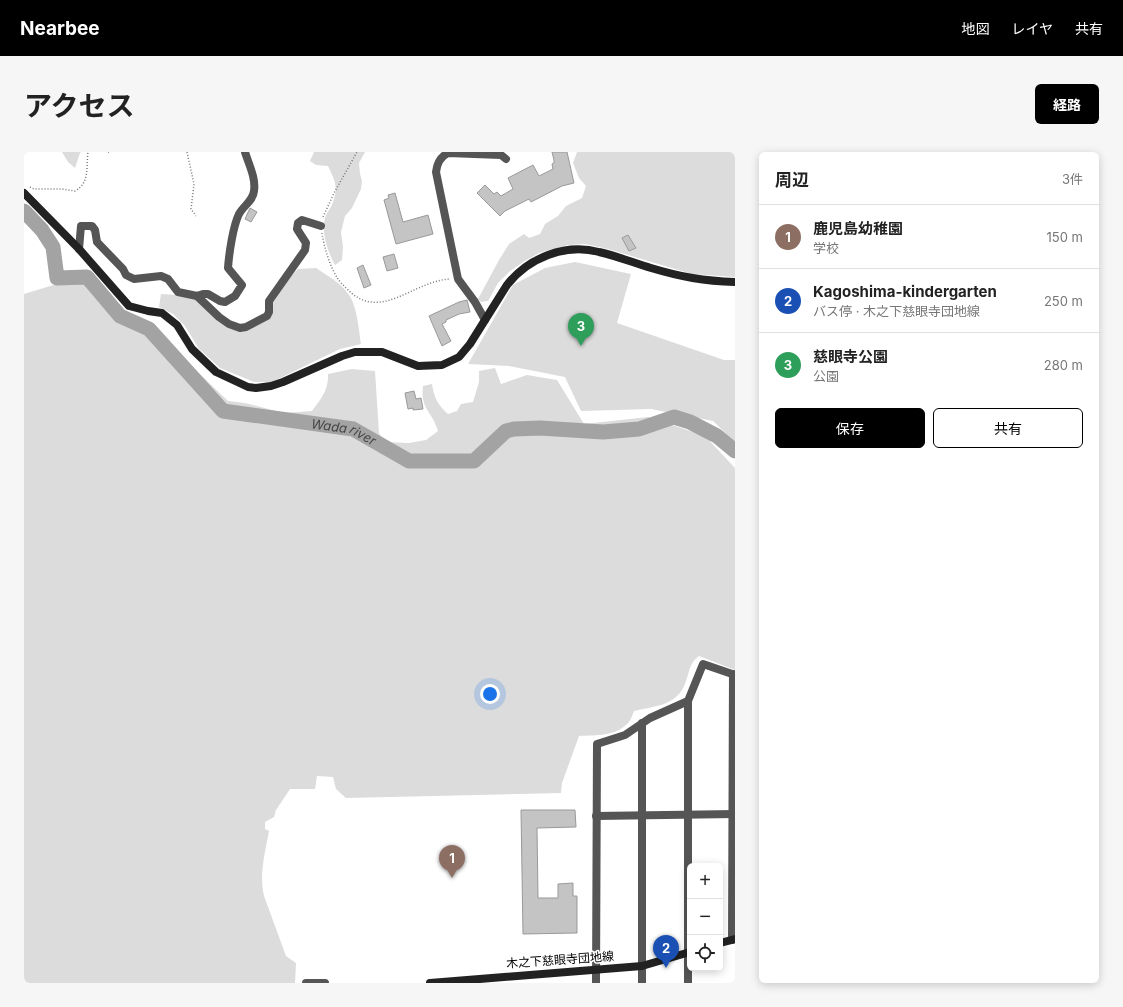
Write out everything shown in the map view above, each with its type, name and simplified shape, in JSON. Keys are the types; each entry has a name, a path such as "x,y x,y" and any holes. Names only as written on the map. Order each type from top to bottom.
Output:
{"street":[{"path":"79,249 81,226 92,226 95,230 97,242 123,269 126,275 134,279 161,276 168,279 178,292 197,296 208,294 220,301 225,302 235,296 242,285 228,268 236,223 242,209 250,201 254,190 255,181 245,152"},
{"path":"485,320 475,302 458,279 436,172 437,164 442,156 448,153 489,153 500,155 506,159"},
{"path":"26,190 129,306 162,313 177,325 192,348 216,372 248,387 256,388 283,382 342,356 355,352 382,352 418,366 442,365 459,358 470,344 507,285 521,270 543,257 571,250 598,251 690,279 709,282 735,282"},
{"path":"197,296 219,317 229,324 240,328 246,327 267,316 269,312 269,301 305,250 306,243 297,229 298,223 302,220 321,226"},
{"path":"689,935 687,815 688,701 703,664 734,675 733,939 723,942"},
{"path":"596,983 597,744 625,735 650,718 688,701"},
{"path":"642,723 642,983"},
{"path":"596,816 733,814"},
{"name":"木之下慈眼寺団地線","path":"430,983 499,980 596,969 642,966 687,953"},
{"path":"688,971 688,983"},
{"path":"306,983 325,983"}],"path":[{"path":"26,190 62,189 75,191 84,184 88,152"},
{"path":"187,152 194,184 191,209 196,216"},
{"path":"357,152 323,214 321,226 323,242 337,279 360,300 380,303 439,280 458,279"}],"shaded area":[{"path":"62,152 81,152 75,168 68,162"},
{"path":"314,152 365,152 359,163 362,181 361,189 352,208 345,216 341,232 343,247 342,260 335,265 328,248 324,224 335,195 336,186 328,166 316,165 310,161"},
{"path":"577,152 735,152 735,277 692,274 608,249 585,244 568,245 539,253 523,262 509,272 498,283 488,301 481,302 478,299 509,244 524,234 529,238 540,234 545,224 558,216 566,206 582,198 586,186 579,178 573,163"},
{"path":"575,262 631,274 617,323 724,360 735,360 735,442 713,421 651,409 581,411 565,377 509,366 468,364 513,285 545,268"},
{"path":"316,268 338,283 352,300 356,312 361,344 340,349 272,382 254,382 220,368 199,349 185,326 173,314 159,307 161,294 178,295 197,300 239,330 268,317 272,303 279,291 298,269"},
{"path":"88,280 127,313 159,330 177,352 228,401 245,403 284,413 312,411 326,389 328,374 352,369 375,371 379,433 384,442 409,443 426,440 438,431 436,424 423,400 423,386 432,384 437,401 448,414 457,411 461,404 473,402 479,382 479,371 495,368 501,384 527,375 557,380 584,424 648,417 705,436 735,468 735,670 699,656 691,666 679,694 667,703 634,711 629,722 624,727 612,733 579,736 562,783 561,793 346,798 336,789 333,777 317,776 315,789 290,789 276,810 274,817 265,822 265,829 269,831 263,864 262,880 264,896 286,956 296,963 295,983 24,983 24,294 60,283"}],"building":[{"path":"552,152 567,152 574,183 562,186 531,202 529,199 505,211 500,216 477,193 485,185 494,194 497,192 501,196 513,189 508,178 533,165 539,176 553,169 552,164 554,163 554,160"},
{"path":"395,193 403,222 428,215 433,234 396,244 384,200 389,198 388,195"},
{"path":"250,208 257,212 251,222 245,219"},
{"path":"628,235 636,248 629,251 622,238"},
{"path":"394,254 398,268 387,271 383,257"},
{"path":"363,265 371,285 364,288 357,268"},
{"path":"467,300 470,312 459,314 446,320 446,322 442,324 451,341 442,346 429,316 459,302"},
{"path":"414,391 416,399 421,398 423,409 408,409 405,393"},
{"path":"521,810 575,810 576,827 537,828 538,898 558,898 558,884 573,883 573,896 577,896 577,933 523,934"}],"waterway":[{"name":"Wada river","path":"24,211 42,230 53,247 57,278 87,277 120,316 149,329 223,411 353,429 409,461 474,461 506,431 514,429 540,428 603,432 639,429 674,417 690,422 717,436 735,451"}],"place":[{"name":"慈眼寺公園","path":"581,346"},
{"name":"鹿児島幼稚園","path":"452,878"},
{"name":"Kagoshima-kindergarten","path":"666,968"}]}
